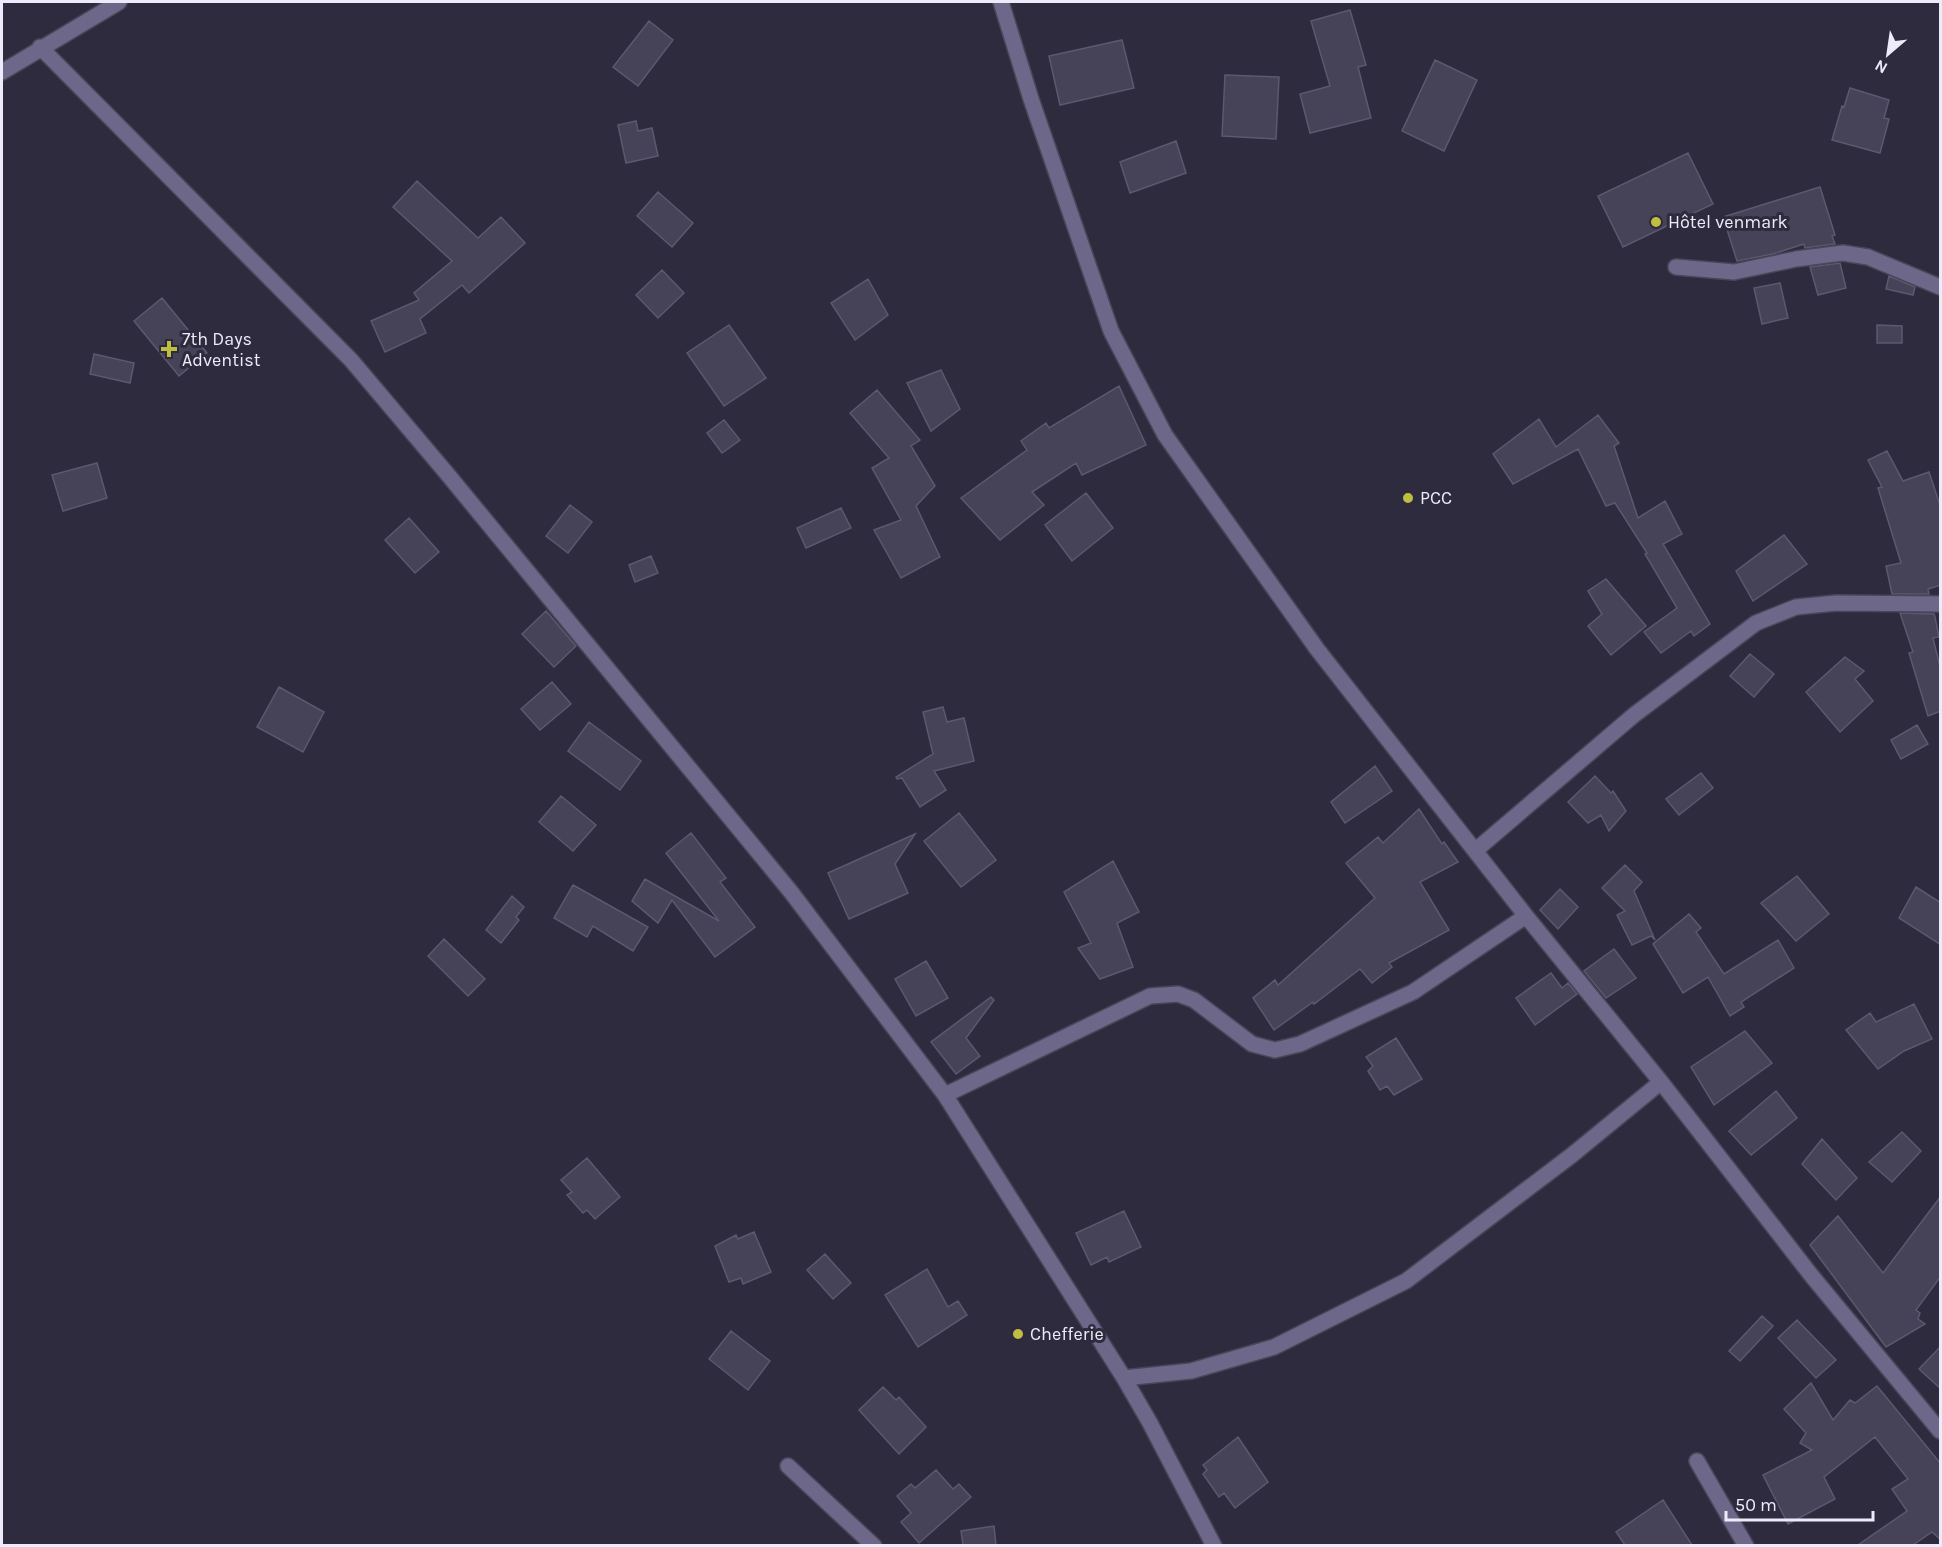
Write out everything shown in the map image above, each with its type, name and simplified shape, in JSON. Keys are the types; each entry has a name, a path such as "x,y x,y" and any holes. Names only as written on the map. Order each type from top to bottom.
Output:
{"street":[{"path":"2,72 118,2"},
{"path":"1000,2 1111,331 1165,435 1317,649 1526,916 1661,1082 1811,1275 1941,1431"},
{"path":"40,47 351,360 791,892 945,1095 1124,1378 1214,1545"},
{"path":"1676,267 1734,272 1796,259 1843,253 1868,257 1941,287"},
{"path":"1476,850 1634,715 1756,623 1796,607 1836,603 1941,604"},
{"path":"945,1095 1150,996 1178,994 1194,1000 1252,1044 1275,1050 1300,1044 1413,992 1526,916"},
{"path":"1124,1378 1191,1371 1274,1347 1406,1281 1572,1155 1661,1082"},
{"path":"1697,1461 1746,1545"},
{"path":"788,1466 874,1545"}],"building":[{"path":"1350,10 1366,65 1358,67 1371,118 1310,133 1300,94 1330,86 1311,21"},
{"path":"649,21 673,40 638,86 613,67"},
{"path":"1122,40 1134,88 1060,105 1049,56"},
{"path":"1435,60 1477,80 1444,151 1402,131"},
{"path":"1225,75 1279,77 1276,139 1222,136"},
{"path":"1850,88 1889,100 1884,118 1889,119 1880,153 1832,140"},
{"path":"636,121 638,131 652,128 658,156 626,163 618,125"},
{"path":"1176,141 1186,173 1130,193 1120,162"},
{"path":"1688,153 1713,204 1623,247 1598,196"},
{"path":"417,181 478,238 501,217 525,243 469,293 462,285 420,319 426,333 385,352 371,321 419,300 414,293 452,261 393,207"},
{"path":"1820,187 1835,235 1832,236 1835,244 1805,248 1804,244 1773,254 1737,261 1723,217"},
{"path":"658,192 693,223 672,247 637,216"},
{"path":"1840,263 1846,288 1818,295 1810,267"},
{"path":"662,270 684,293 658,318 636,295"},
{"path":"1889,276 1915,287 1913,295 1886,289"},
{"path":"868,279 888,315 855,340 831,303"},
{"path":"1780,283 1788,318 1762,324 1754,288"},
{"path":"162,298 207,353 179,376 134,321"},
{"path":"729,325 766,378 724,406 687,353"},
{"path":"1877,325 1902,326 1902,343 1877,343"},
{"path":"94,354 134,363 130,383 90,374"},
{"path":"941,370 960,409 931,431 907,383"},
{"path":"1119,386 1146,445 1082,475 1076,463 1032,492 1044,505 1000,540 961,498 1027,450 1021,441 1046,423 1049,428"},
{"path":"877,390 920,440 911,446 935,486 916,506 940,557 901,578 874,530 901,520 872,468 889,458 850,413"},
{"path":"1598,415 1619,443 1614,446 1638,518 1665,501 1682,534 1663,544 1710,624 1694,636 1691,631 1661,653 1644,632 1677,608 1645,554 1647,553 1615,503 1606,506 1578,449 1513,484 1493,454 1539,419 1556,447"},
{"path":"724,420 740,440 722,453 707,433"},
{"path":"1887,451 1903,481 1929,472 1941,508 1941,585 1928,589 1929,594 1892,594 1886,566 1901,563 1878,488 1882,487 1868,460"},
{"path":"97,463 107,498 63,511 52,475"},
{"path":"1086,493 1113,528 1072,561 1045,525"},
{"path":"570,505 592,522 568,553 546,536"},
{"path":"841,508 851,528 806,548 797,528"},
{"path":"409,518 439,552 415,573 385,540"},
{"path":"1784,535 1807,564 1753,601 1736,571"},
{"path":"651,556 658,573 635,582 629,565"},
{"path":"1606,579 1646,626 1611,655 1588,626 1602,614 1588,591"},
{"path":"546,611 576,646 554,667 522,634"},
{"path":"1900,613 1934,614 1935,617 1939,637 1933,638 1941,671 1941,711 1928,716 1909,653 1913,652"},
{"path":"1750,654 1774,674 1754,697 1730,676"},
{"path":"1845,657 1864,671 1855,679 1873,701 1840,732 1806,692"},
{"path":"552,682 571,704 540,730 521,709"},
{"path":"279,687 324,712 303,752 257,727"},
{"path":"943,707 947,722 964,718 974,761 934,771 946,790 920,807 902,778 897,779 896,777 933,754 923,712"},
{"path":"589,722 641,761 620,790 568,751"},
{"path":"1917,725 1928,744 1901,759 1891,740"},
{"path":"1375,766 1392,791 1345,823 1331,802"},
{"path":"1701,773 1713,788 1679,815 1666,799"},
{"path":"1595,776 1611,793 1613,791 1626,811 1609,831 1601,815 1588,823 1568,802"},
{"path":"561,796 596,825 573,851 539,822"},
{"path":"1419,809 1442,844 1444,842 1458,862 1420,882 1449,930 1389,963 1392,967 1372,983 1360,969 1314,1004 1313,1002 1274,1030 1253,998 1275,980 1278,985 1375,898 1346,863 1378,837 1383,843"},
{"path":"959,813 996,860 961,887 924,841"},
{"path":"691,833 726,878 720,882 755,927 715,957 672,900 658,923 632,901 645,879 719,921 666,853"},
{"path":"915,834 895,864 908,893 849,919 828,873"},
{"path":"1113,861 1139,912 1117,923 1133,967 1100,979 1078,948 1091,943 1064,892"},
{"path":"1625,865 1642,882 1634,891 1655,940 1651,936 1632,945 1617,915 1625,911 1602,888"},
{"path":"1797,876 1829,914 1796,941 1761,903"},
{"path":"573,885 648,927 633,951 593,926 587,937 554,918"},
{"path":"1916,887 1941,903 1941,945 1899,918"},
{"path":"1560,889 1578,907 1558,929 1540,910"},
{"path":"512,896 524,907 516,917 519,920 501,943 486,930"},
{"path":"1689,914 1701,928 1696,932 1724,974 1778,940 1794,968 1741,1002 1744,1007 1730,1016 1708,977 1683,993 1653,944"},
{"path":"444,939 485,979 468,996 428,956"},
{"path":"1614,949 1636,978 1606,998 1584,971"},
{"path":"926,961 948,998 916,1016 895,979"},
{"path":"1551,973 1562,988 1568,983 1577,994 1535,1025 1516,998"},
{"path":"991,997 994,1000 966,1038 980,1056 956,1074 931,1042"},
{"path":"1914,1004 1932,1039 1904,1051 1878,1069 1846,1030 1870,1013 1876,1022"},
{"path":"1745,1031 1772,1063 1714,1105 1691,1067"},
{"path":"1396,1038 1422,1079 1394,1095 1387,1086 1380,1090 1368,1071 1373,1066 1366,1057"},
{"path":"1776,1091 1797,1118 1751,1155 1729,1131"},
{"path":"1902,1132 1921,1151 1892,1182 1869,1162"},
{"path":"1822,1139 1857,1178 1836,1200 1802,1164"},
{"path":"587,1158 620,1197 595,1219 587,1210 583,1213 567,1195 572,1192 561,1180"},
{"path":"1941,1196 1941,1276 1916,1310 1920,1313 1918,1319 1925,1324 1886,1347 1810,1245 1838,1216 1883,1273"},
{"path":"1124,1211 1141,1247 1109,1262 1107,1257 1091,1265 1076,1233"},
{"path":"754,1232 771,1272 743,1284 741,1278 729,1282 715,1246 736,1235 738,1239"},
{"path":"825,1254 851,1283 833,1299 807,1270"},
{"path":"927,1269 948,1307 958,1301 967,1315 918,1347 885,1295"},
{"path":"1762,1316 1773,1326 1740,1361 1729,1351"},
{"path":"1797,1320 1836,1360 1816,1378 1778,1338"},
{"path":"731,1331 770,1361 748,1390 709,1359"},
{"path":"1941,1346 1941,1389 1919,1369"},
{"path":"1811,1383 1833,1420 1850,1400 1855,1403 1877,1386 1941,1464 1941,1540 1932,1532 1913,1545 1858,1545 1907,1511 1892,1489 1908,1479 1875,1437 1824,1477 1835,1499 1788,1524 1763,1475 1812,1450 1800,1443 1806,1433 1784,1409"},
{"path":"883,1387 896,1400 899,1397 926,1427 899,1454 859,1410"},
{"path":"1238,1437 1268,1482 1235,1508 1224,1493 1219,1497 1203,1474 1207,1470 1203,1465"},
{"path":"936,1470 953,1489 959,1484 971,1497 919,1543 901,1522 911,1513 897,1496 911,1484 915,1488"},
{"path":"1663,1500 1692,1545 1625,1545 1616,1532"},
{"path":"994,1526 996,1545 963,1545 961,1531"}],"place":[{"name":"Hôtel venmark","path":"1656,222"},
{"name":"7th Days Adventist","path":"169,349"},
{"name":"PCC","path":"1408,498"},
{"name":"Chefferie","path":"1018,1334"}]}
